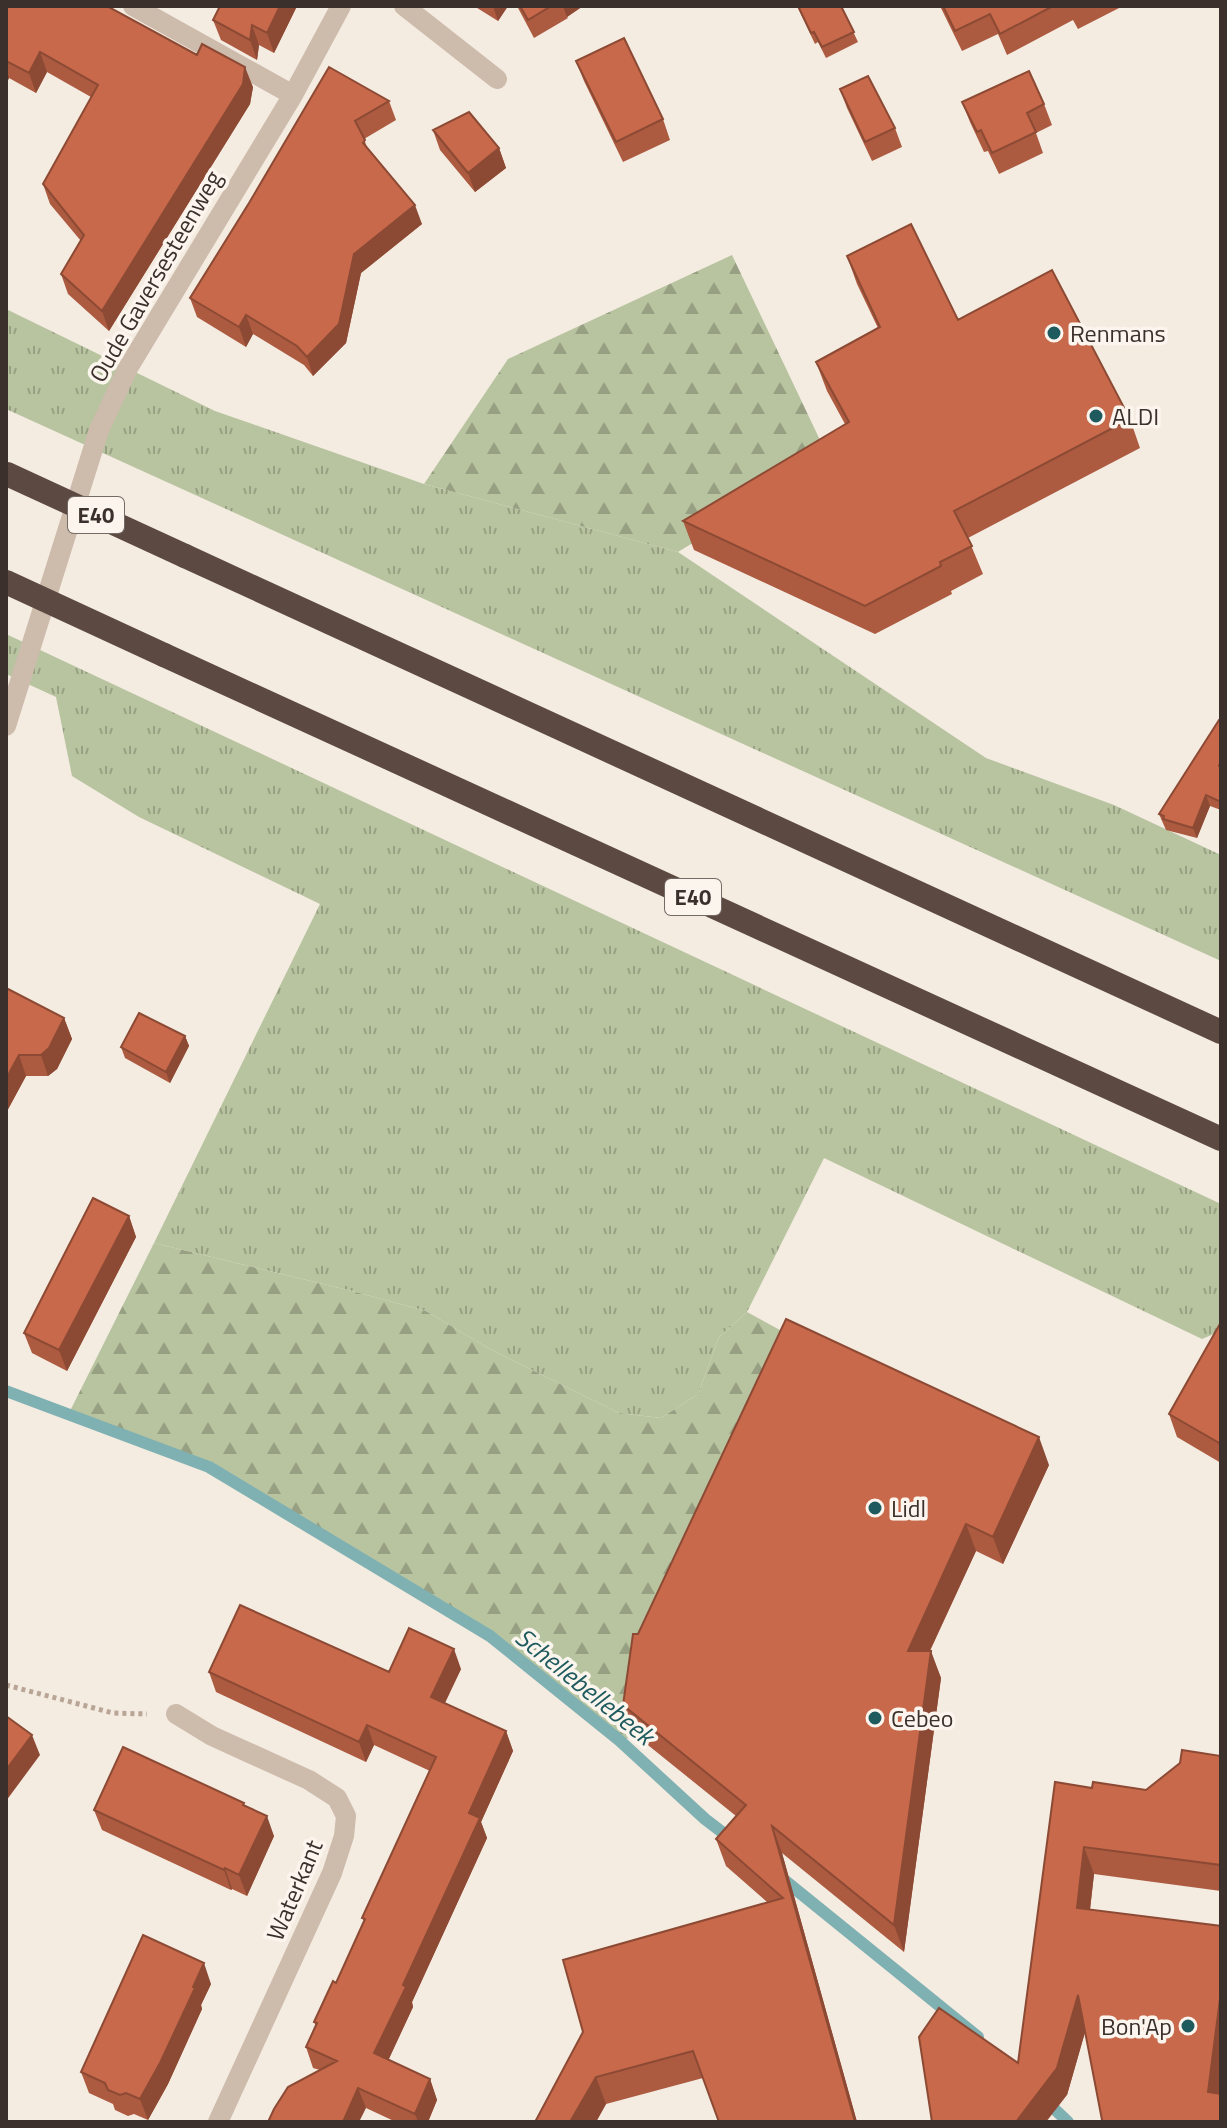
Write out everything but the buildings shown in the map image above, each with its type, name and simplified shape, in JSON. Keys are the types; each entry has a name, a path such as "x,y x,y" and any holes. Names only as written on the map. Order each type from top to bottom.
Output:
{"highway":[{"name":"E40","path":"6,474 1221,1032"},
{"name":"E40","path":"6,582 1221,1139"}],"street":[{"path":"133,6 293,95"},
{"name":"Oude Gaversesteenweg","path":"6,726 99,430 128,368 293,95 341,6"},
{"path":"404,6 497,79"},
{"name":"Waterkant","path":"176,1714 212,1736 309,1780 337,1798 346,1816 344,1836 332,1873 218,2122"}],"path":[{"path":"6,1685 113,1713 176,1714"}],"green space":[{"path":"732,255 829,459 678,552 424,484 508,359"},
{"path":"6,309 215,411 424,484 678,552 986,758 1114,805 1221,855 1221,961 6,409"},
{"path":"6,634 1221,1204 1221,1331 1202,1339 824,1158 747,1312 719,1337 698,1394 661,1418 619,1413 488,1348 426,1311 154,1243 320,904 139,817 72,776 56,697 6,674"},
{"path":"154,1243 426,1311 488,1348 619,1413 661,1418 698,1394 719,1337 747,1312 791,1336 642,1653 630,1738 619,1740 490,1636 209,1467 68,1415"}],"waterway":[{"name":"Schellebellebeek","path":"6,1391 209,1467 490,1636 619,1740 705,1819 735,1842"},
{"name":"Schellebellebeek","path":"778,1875 978,2037"},
{"name":"Schellebellebeek","path":"1044,2099 1068,2122"}],"place":[{"name":"Renmans","path":"1054,333"},
{"name":"ALDI","path":"1096,416"},
{"name":"Lidl","path":"875,1508"},
{"name":"Cebeo","path":"875,1718"},
{"name":"Bon'Ap","path":"1188,2026"}]}
